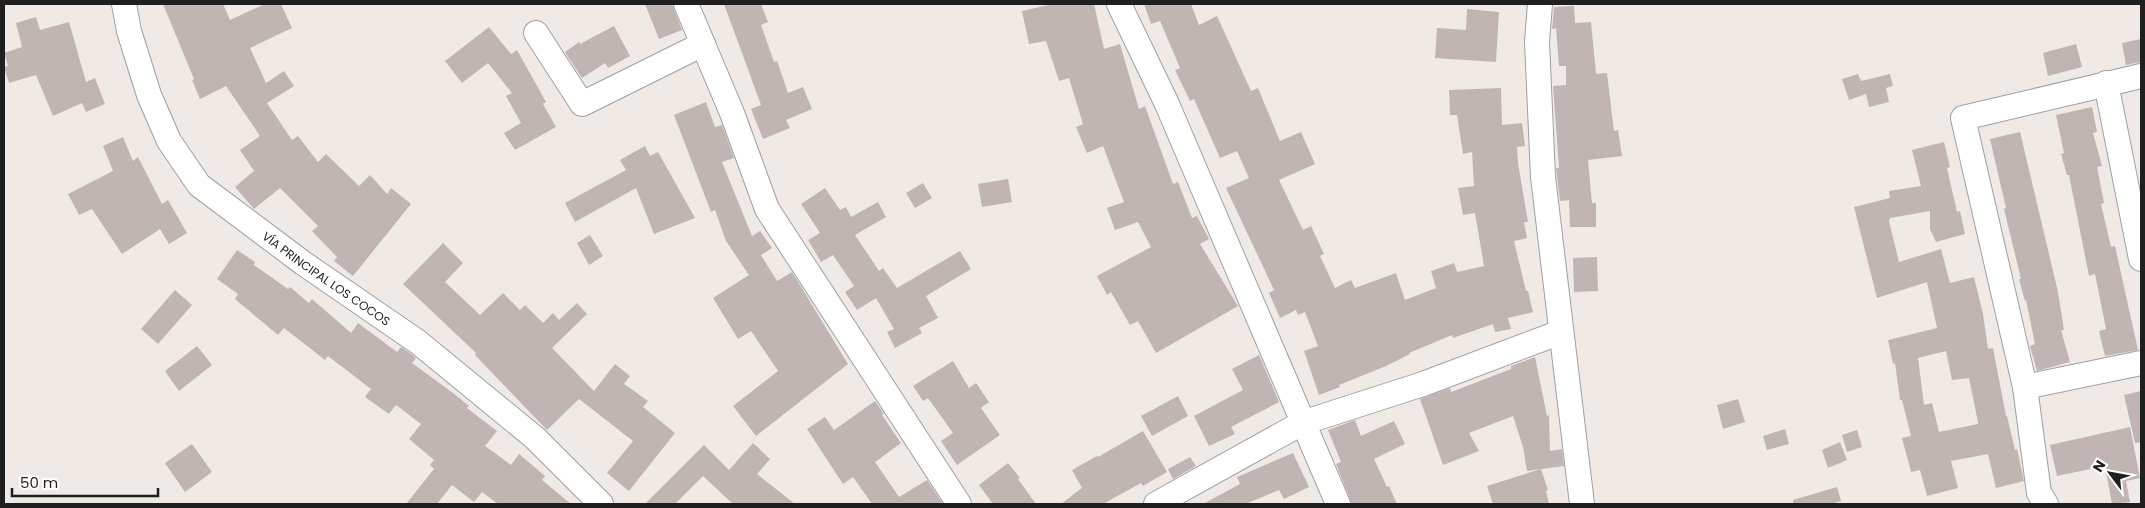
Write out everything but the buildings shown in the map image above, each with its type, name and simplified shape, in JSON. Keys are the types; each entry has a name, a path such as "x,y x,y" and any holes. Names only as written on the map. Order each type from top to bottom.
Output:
{"street":[{"name":"VÍA PRINCIPAL LOS COCOS","path":"124,4 129,31 149,95 169,141 199,185 303,263 418,342 535,438 601,504"},
{"path":"686,4 732,113 767,210 959,504"},
{"path":"1119,4 1167,104 1338,504"},
{"path":"1540,4 1537,42 1543,177 1582,504"},
{"path":"536,33 582,104 703,44"},
{"path":"2046,504 2039,493 2025,387 1963,118 2141,76"},
{"path":"2106,83 2141,259"},
{"path":"1156,504 1302,423 1423,384 1561,332"},
{"path":"2025,387 2141,362"}]}
